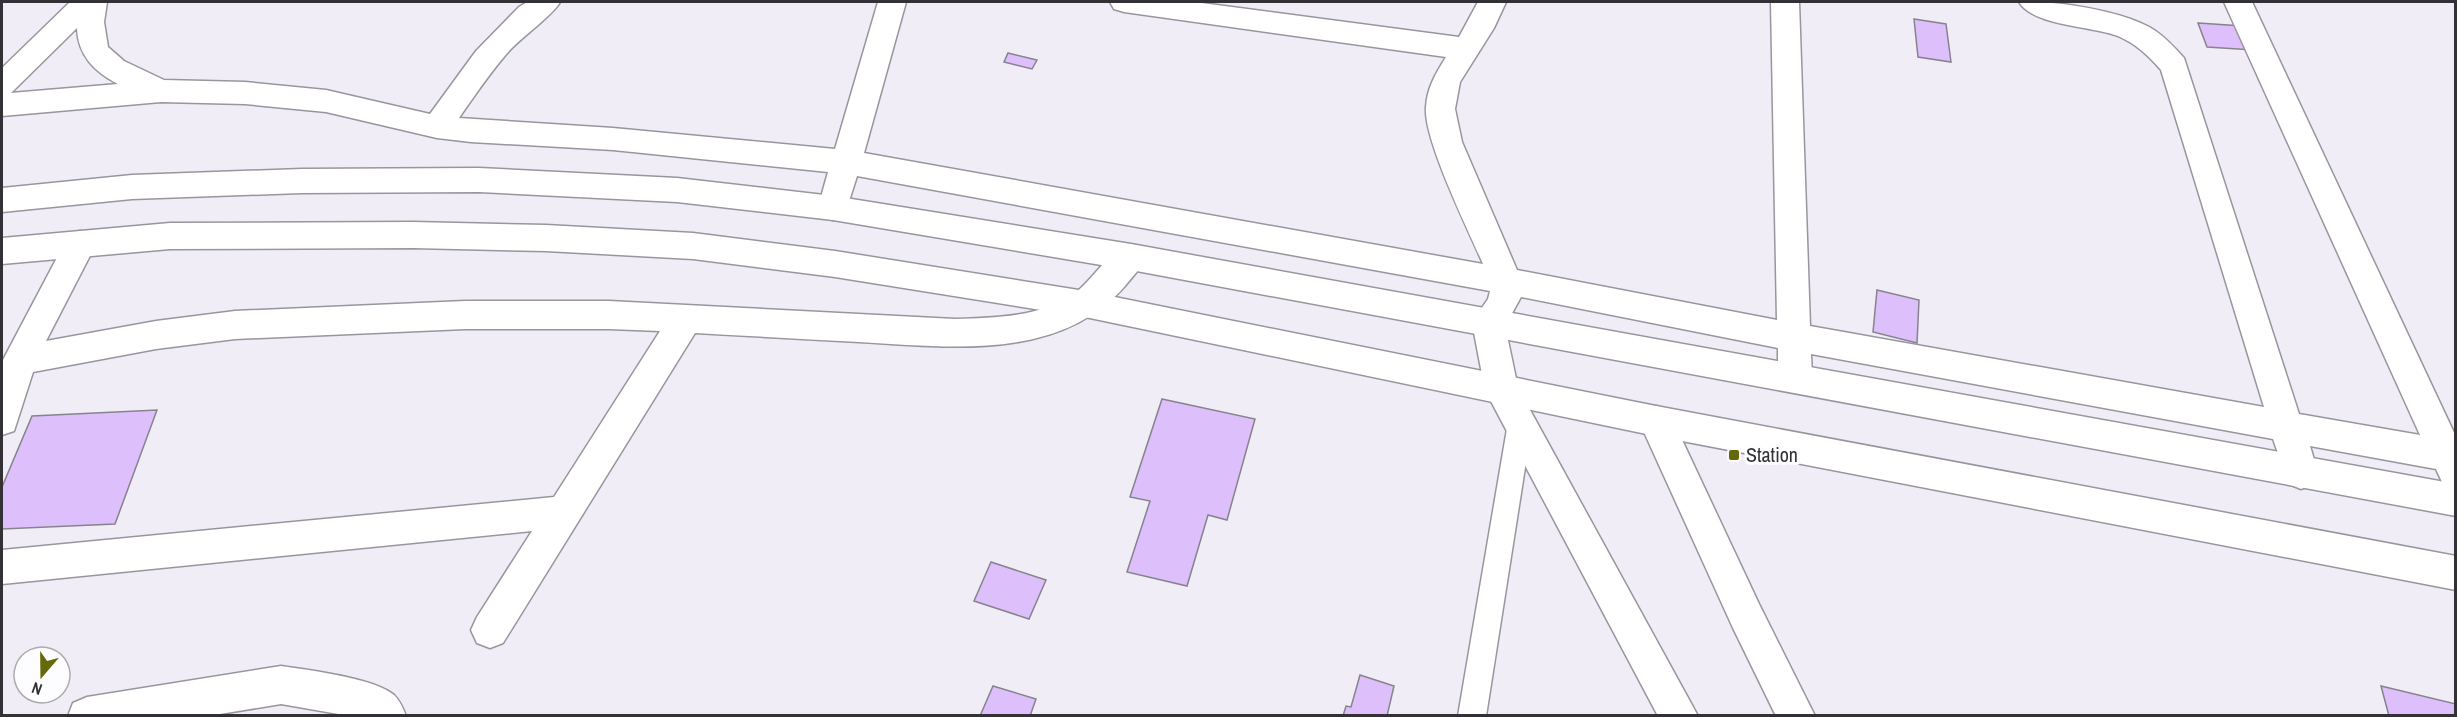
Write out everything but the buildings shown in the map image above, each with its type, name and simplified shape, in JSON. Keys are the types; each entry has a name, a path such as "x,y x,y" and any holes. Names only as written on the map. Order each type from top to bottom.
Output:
{"main road":[{"path":"2,85 86,2"},
{"path":"93,2 88,23 90,36 102,60 114,70 161,91"},
{"path":"437,127 496,45 512,28 546,2"},
{"path":"833,208 892,2"},
{"path":"1124,2 1298,13 1467,50"},
{"path":"1488,322 1502,308 1506,299 1506,281 1442,126 1440,110 1446,80 1467,50 1492,2"},
{"path":"1785,2 1795,378"},
{"path":"2033,2 2051,9 2128,27 2156,44 2174,66 2301,473"},
{"path":"2238,2 2453,462"},
{"path":"2,105 161,91 286,96 326,101 437,127 481,132 613,139 846,162 1506,281 2287,428 2453,462"},
{"path":"2,200 132,187 302,181 479,180 677,190 833,208 1131,257 2456,501"},
{"path":"2,251 170,236 295,234 546,238 682,246 835,264 1085,304 1656,421 2456,573"},
{"path":"2,420 20,360 80,244"},
{"path":"20,360 145,337 235,325 516,314 686,319 977,333 1000,331 1044,321 1085,304 1131,257"},
{"path":"490,630 686,319"},
{"path":"1488,322 1502,390 1679,716"},
{"path":"1656,421 1746,616 1796,716"},
{"path":"2,567 565,512"},
{"path":"87,716 281,685 342,694 379,707 387,716"}],"lane":[{"path":"1472,716 1520,423"}],"place":[{"name":"Station","path":"1734,455"}]}
